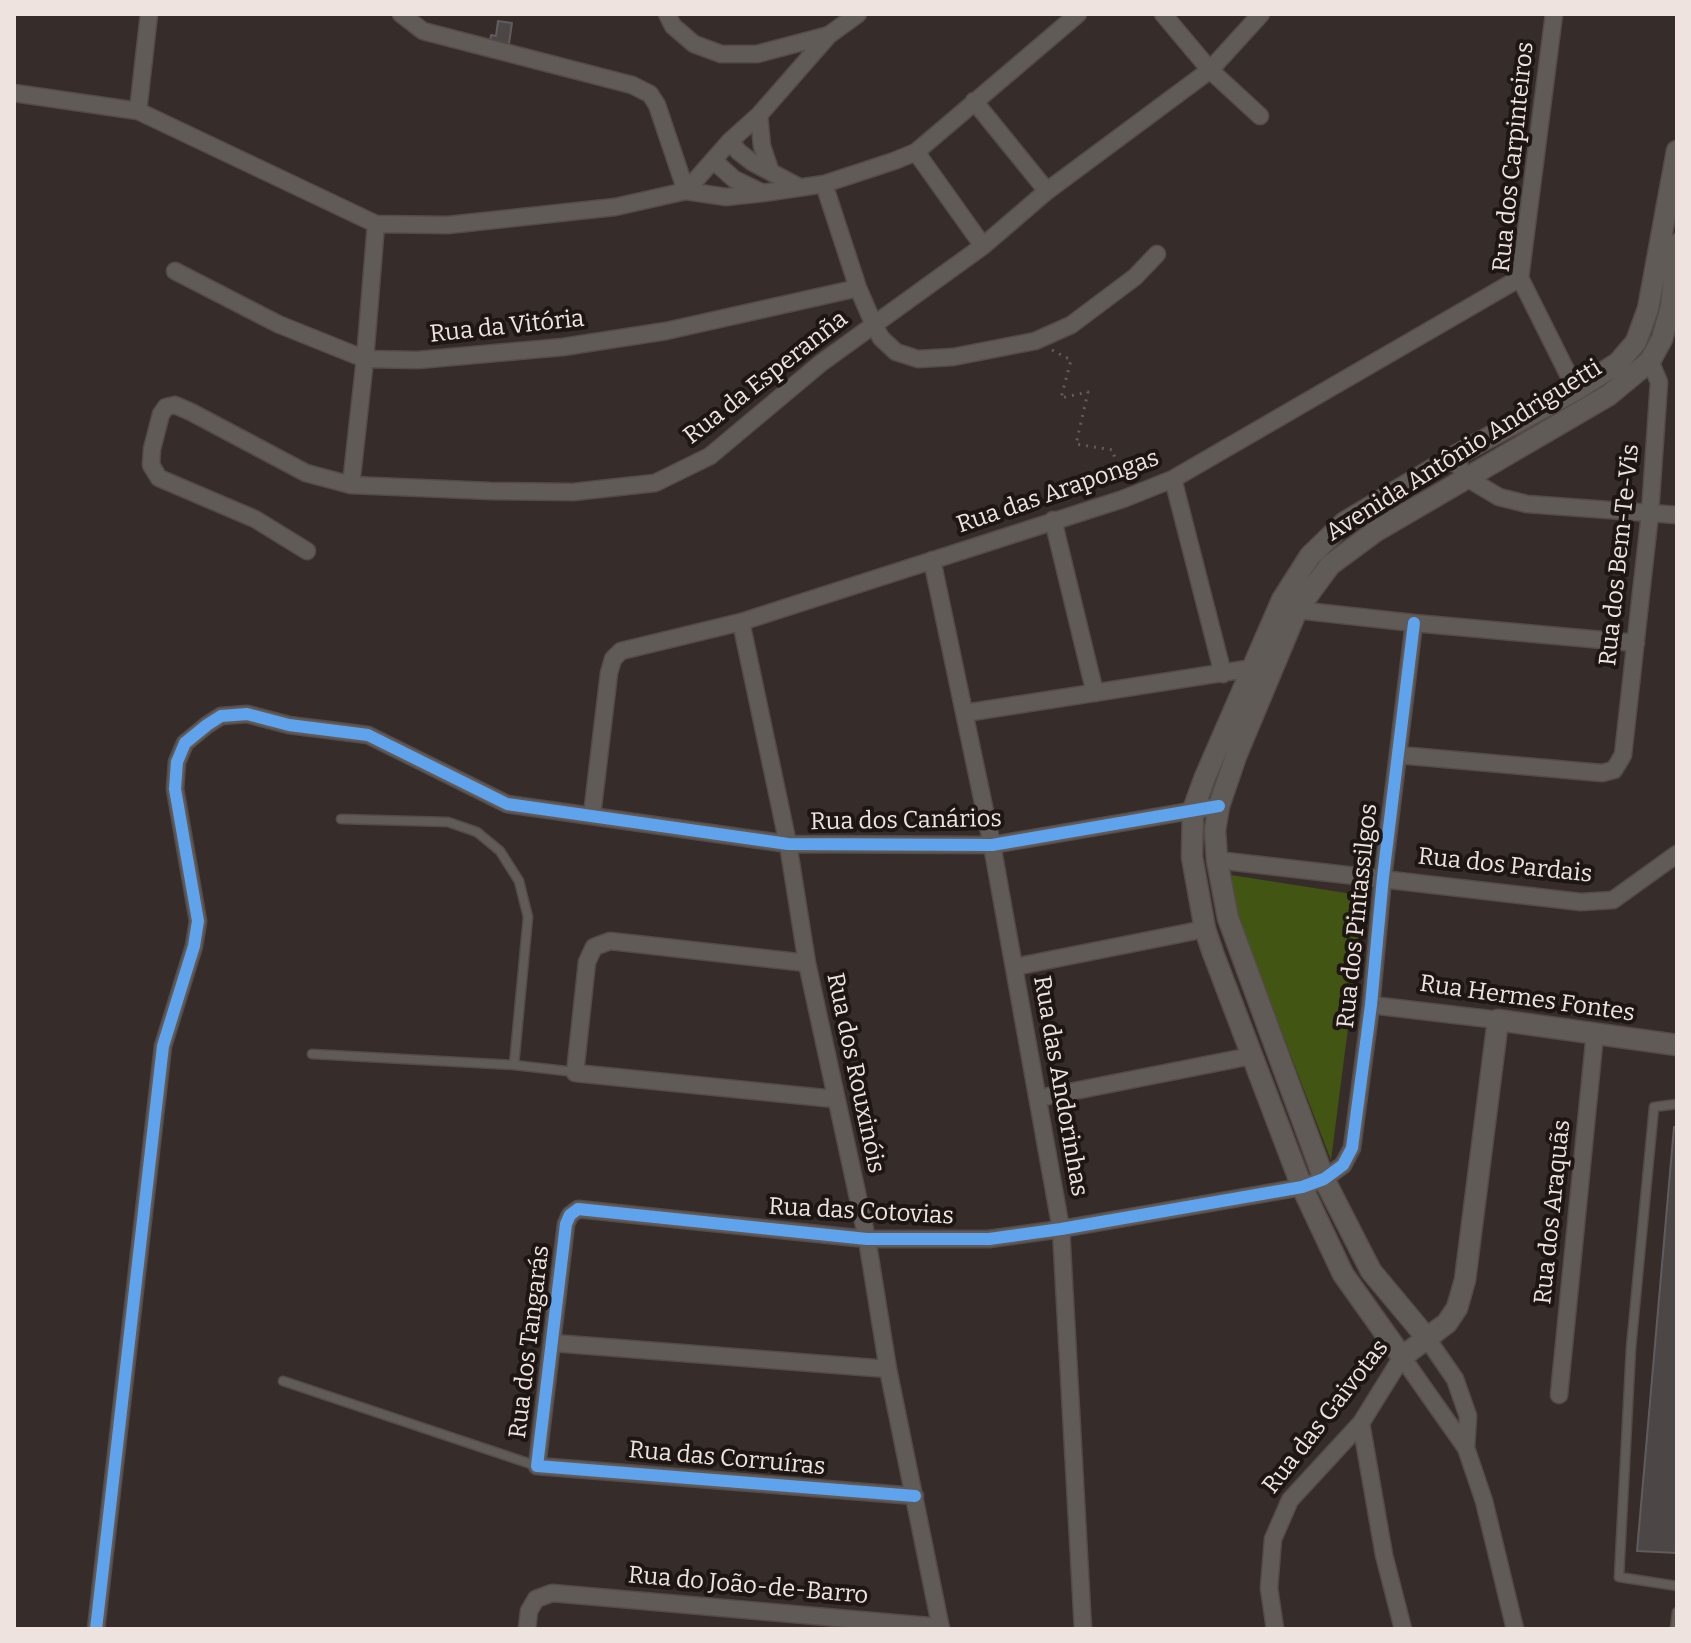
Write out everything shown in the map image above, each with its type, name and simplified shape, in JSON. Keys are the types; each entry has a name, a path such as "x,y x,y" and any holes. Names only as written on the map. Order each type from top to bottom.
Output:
{"street":[{"path":"138,111 149,14"},
{"path":"401,14 423,31 632,85 650,94 657,105 686,191"},
{"path":"667,14 673,26 694,44 721,54 757,54 829,35"},
{"path":"686,191 730,141 759,115 829,35 858,14"},
{"path":"14,93 138,111 376,224 448,225 615,207 686,191 726,197 824,184 916,152 1078,14"},
{"path":"1163,14 1210,70 1260,116"},
{"name":"Rua da Esperanña","path":"307,551 255,519 159,478 151,465 152,449 161,414 166,407 175,405 306,473 351,485 573,492 655,483 710,456 821,363 983,246 1047,191 1210,70 1261,14"},
{"name":"Rua dos Carpinteiros","path":"1554,14 1520,278 1576,390"},
{"path":"974,101 1047,191"},
{"path":"759,115 762,146 770,170"},
{"path":"730,141 739,152 799,187"},
{"name":"Avenida Antônio Andriguetti","path":"1515,1629 1484,1501 1466,1448 1343,1274 1302,1187 1205,929 1192,857 1193,810 1282,600 1310,556 1345,522 1453,457 1576,390 1618,363 1636,342 1648,309 1677,151"},
{"path":"916,152 983,246"},
{"path":"713,160 734,179 763,193"},
{"path":"824,184 858,288 874,325 881,338 896,352 918,359 953,357 1035,341 1071,325 1135,277 1157,254"},
{"path":"351,485 376,224"},
{"name":"Avenida Antônio Andriguetti","path":"1466,1448 1468,1416 1455,1379 1426,1337 1371,1271 1324,1179 1233,931 1217,860 1215,830 1219,806 1236,756 1297,610 1330,565 1376,531 1609,395 1650,361 1662,339 1671,307 1677,244"},
{"name":"Rua da Vitória","path":"175,271 278,324 365,359 418,360 563,347 666,331 858,288"},
{"name":"Rua das Arapongas","path":"592,815 609,673 613,659 621,651 741,622 1123,499 1173,479 1520,278"},
{"name":"Rua dos Bem-Te-Vis","path":"1399,755 1602,773 1614,770 1623,755 1650,513 1659,382 1650,361"},
{"path":"1453,457 1467,478 1499,497 1527,504 1677,515"},
{"path":"1173,479 1223,674"},
{"path":"1053,520 1095,693"},
{"name":"Rua das Andorinhas","path":"932,560 992,845 1061,1229 1083,1629"},
{"path":"1297,610 1636,643"},
{"name":"Rua dos Rouxinóis","path":"741,622 788,844 807,963 867,1239 888,1369 941,1628"},
{"name":"Rua dos Pintassilgos","path":"1302,1187 1324,1179 1343,1165 1352,1148 1414,623"},
{"path":"965,713 1253,668"},
{"path":"96,1629 163,1046 194,946 198,921 175,789 177,762 185,743 221,716 247,714 289,725 368,735 507,804 592,815"},
{"name":"Rua dos Canários","path":"592,815 788,844 992,845 1219,806"},
{"name":"Rua dos Pardais","path":"1217,860 1581,902 1613,900 1677,854"},
{"path":"1014,967 1205,929"},
{"path":"807,963 610,941 594,947 587,962 575,1073 835,1099"},
{"name":"Rua Hermes Fontes","path":"1371,1005 1677,1045"},
{"name":"Rua das Gaivotas","path":"1275,1629 1269,1588 1273,1539 1290,1500 1361,1423 1402,1357 1447,1323 1457,1308 1465,1280 1498,1020"},
{"name":"Rua dos Araquãs","path":"1559,1395 1595,1033"},
{"path":"1039,1098 1251,1056"},
{"name":"Rua das Cotovias","path":"566,1224 570,1215 578,1209 867,1239 989,1239 1302,1187"},
{"name":"Rua dos Tangarás","path":"537,1466 566,1224"},
{"path":"553,1343 888,1369"},
{"path":"1361,1423 1384,1555 1403,1629"},
{"name":"Rua das Corruíras","path":"537,1466 915,1496"},
{"name":"Rua do João-de-Barro","path":"527,1629 529,1611 536,1599 552,1593 941,1628"}],"lane":[{"path":"341,819 448,822 477,832 500,851 519,881 528,917 514,1065"},
{"path":"312,1054 514,1065 575,1073"},
{"path":"1677,1104 1654,1107 1631,1348 1619,1577 1677,1586"},
{"path":"283,1381 537,1466"},
{"path":"1675,1629 1677,1612"}],"path":[{"path":"1035,341 1071,360 1061,398 1088,392 1076,444 1113,450 1123,499"}],"green space":[{"path":"1231,875 1365,896 1331,1160 1232,902"}],"building":[{"path":"498,21 512,23 508,50 489,47 491,35 496,36"},
{"path":"1674,1127 1677,1127 1677,1553 1637,1551"}],"cycle path":[{"path":"915,1496 537,1466 566,1224 570,1215 578,1209 867,1239 989,1239 1302,1187 1324,1179 1343,1165 1352,1148 1414,623"},
{"path":"96,1629 163,1046 194,946 198,921 175,789 177,762 185,743 207,725 221,716 247,714 289,725 368,735 507,804 788,844 992,845 1219,806"}]}
